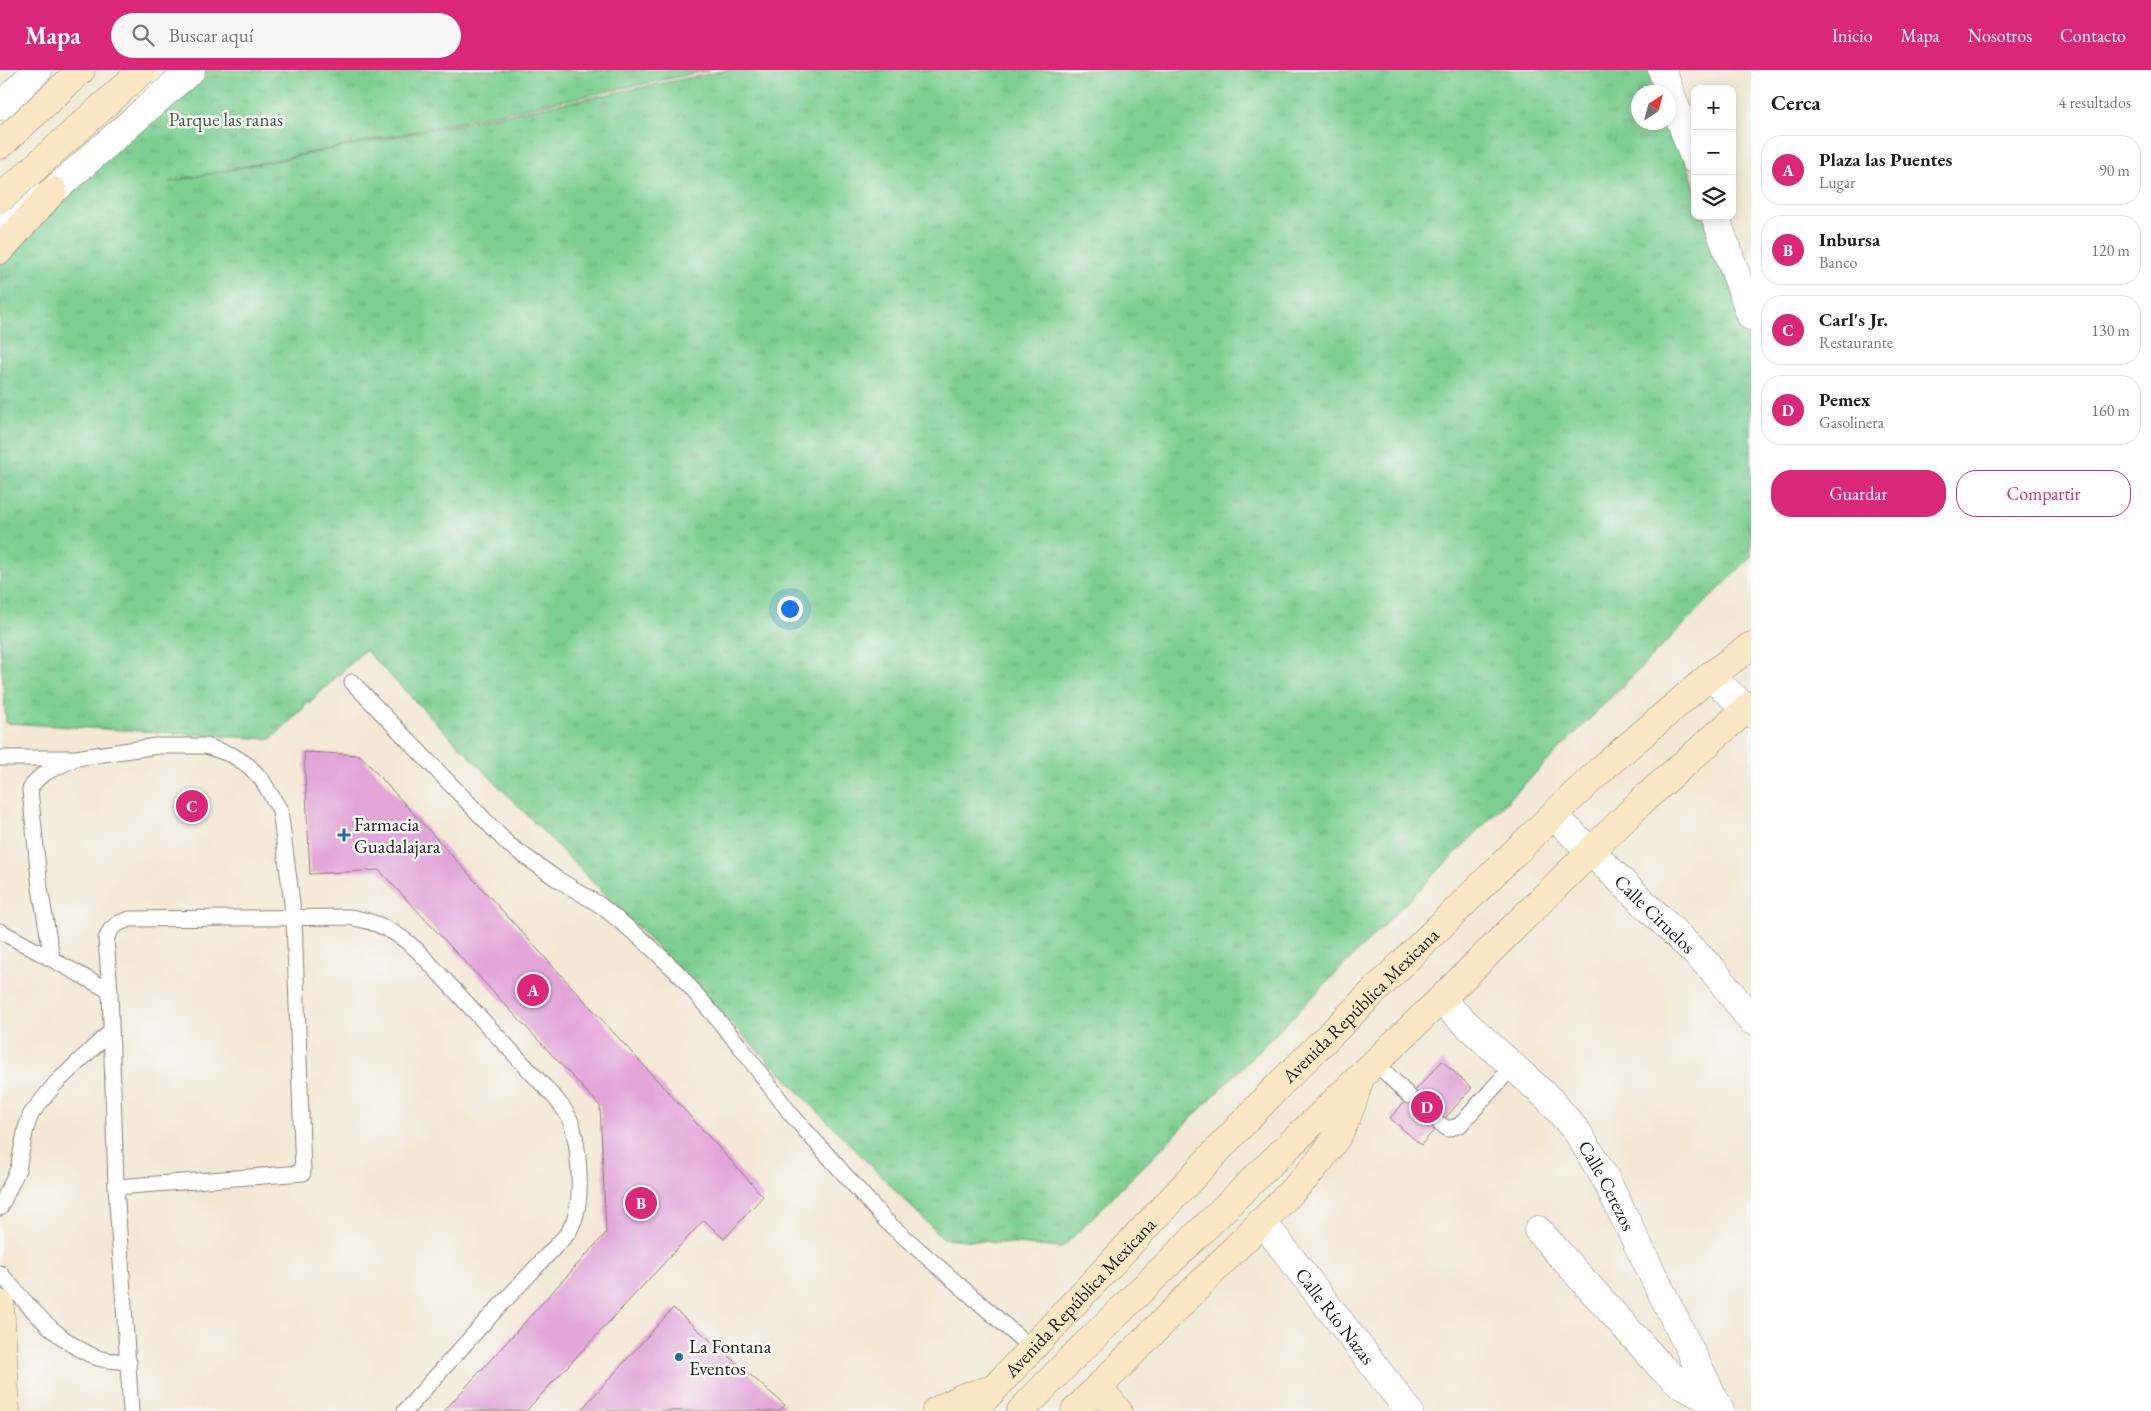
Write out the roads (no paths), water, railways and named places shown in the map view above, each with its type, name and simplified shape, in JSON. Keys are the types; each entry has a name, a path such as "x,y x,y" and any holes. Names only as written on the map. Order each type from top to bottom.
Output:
{"street":[{"path":"0,106 38,70"},
{"path":"0,145 81,70"},
{"path":"7,213 143,70"},
{"path":"0,250 53,191 191,70"},
{"path":"1662,70 1691,149"},
{"path":"0,177 7,213"},
{"path":"7,213 53,191"},
{"path":"1716,220 1751,316"},
{"name":"Avenida República Mexicana","path":"973,1411 1276,1088 1553,815 1604,767 1710,676 1751,646"},
{"path":"1710,676 1749,709"},
{"name":"Avenida República Mexicana","path":"1021,1411 1096,1334 1644,800 1749,709"},
{"name":"Calle Ciruelos","path":"1553,815 1713,970 1741,1004 1751,1020"},
{"name":"Calle Cerezos","path":"1440,1000 1550,1100 1578,1133 1600,1170 1718,1408"},
{"name":"Avenida República Mexicana","path":"1075,1411 1305,1178 1329,1150 1342,1129 1367,1070"},
{"name":"Calle Río Nazas","path":"1262,1220 1410,1411"},
{"path":"1538,1230 1662,1368 1682,1385 1718,1408"},
{"path":"0,1304 6,1411"},
{"path":"1098,1386 1118,1411"},
{"name":"Avenida República Mexicana","path":"936,1411 964,1397 993,1389"}],"lane":[{"path":"352,682 508,844 554,877 600,906 643,940 680,974 739,1045 790,1113 886,1221 1031,1348"},
{"path":"0,758 76,758 156,746 206,746 232,755 249,766 262,780 280,810 294,918 303,1173 116,1187"},
{"path":"52,958 40,888 30,790 39,776 76,758"},
{"path":"131,1411 116,1187 110,991 106,939 111,929 119,922 130,919 349,917 367,919 400,935 418,951 556,1099 567,1114 573,1127 577,1160 579,1199 569,1232 405,1411"},
{"path":"0,931 110,991"},
{"path":"0,1208 18,1169 26,1128 31,1114 55,1084 110,1032"},
{"path":"1440,1124 1448,1129 1460,1126 1513,1066"},
{"path":"1367,1070 1409,1096"},
{"path":"0,1273 34,1312 63,1339 100,1358 129,1362"}],"place":[{"name":"Carl's Jr.","path":"192,806"},
{"name":"Farmacia Guadalajara","path":"344,835"},
{"name":"Plaza las Puentes","path":"533,990"},
{"name":"Pemex","path":"1427,1107"},
{"name":"Inbursa","path":"641,1203"},
{"name":"La Fontana Eventos","path":"679,1357"}],"park label":[{"name":"Parque las ranas","path":"226,119"}]}
